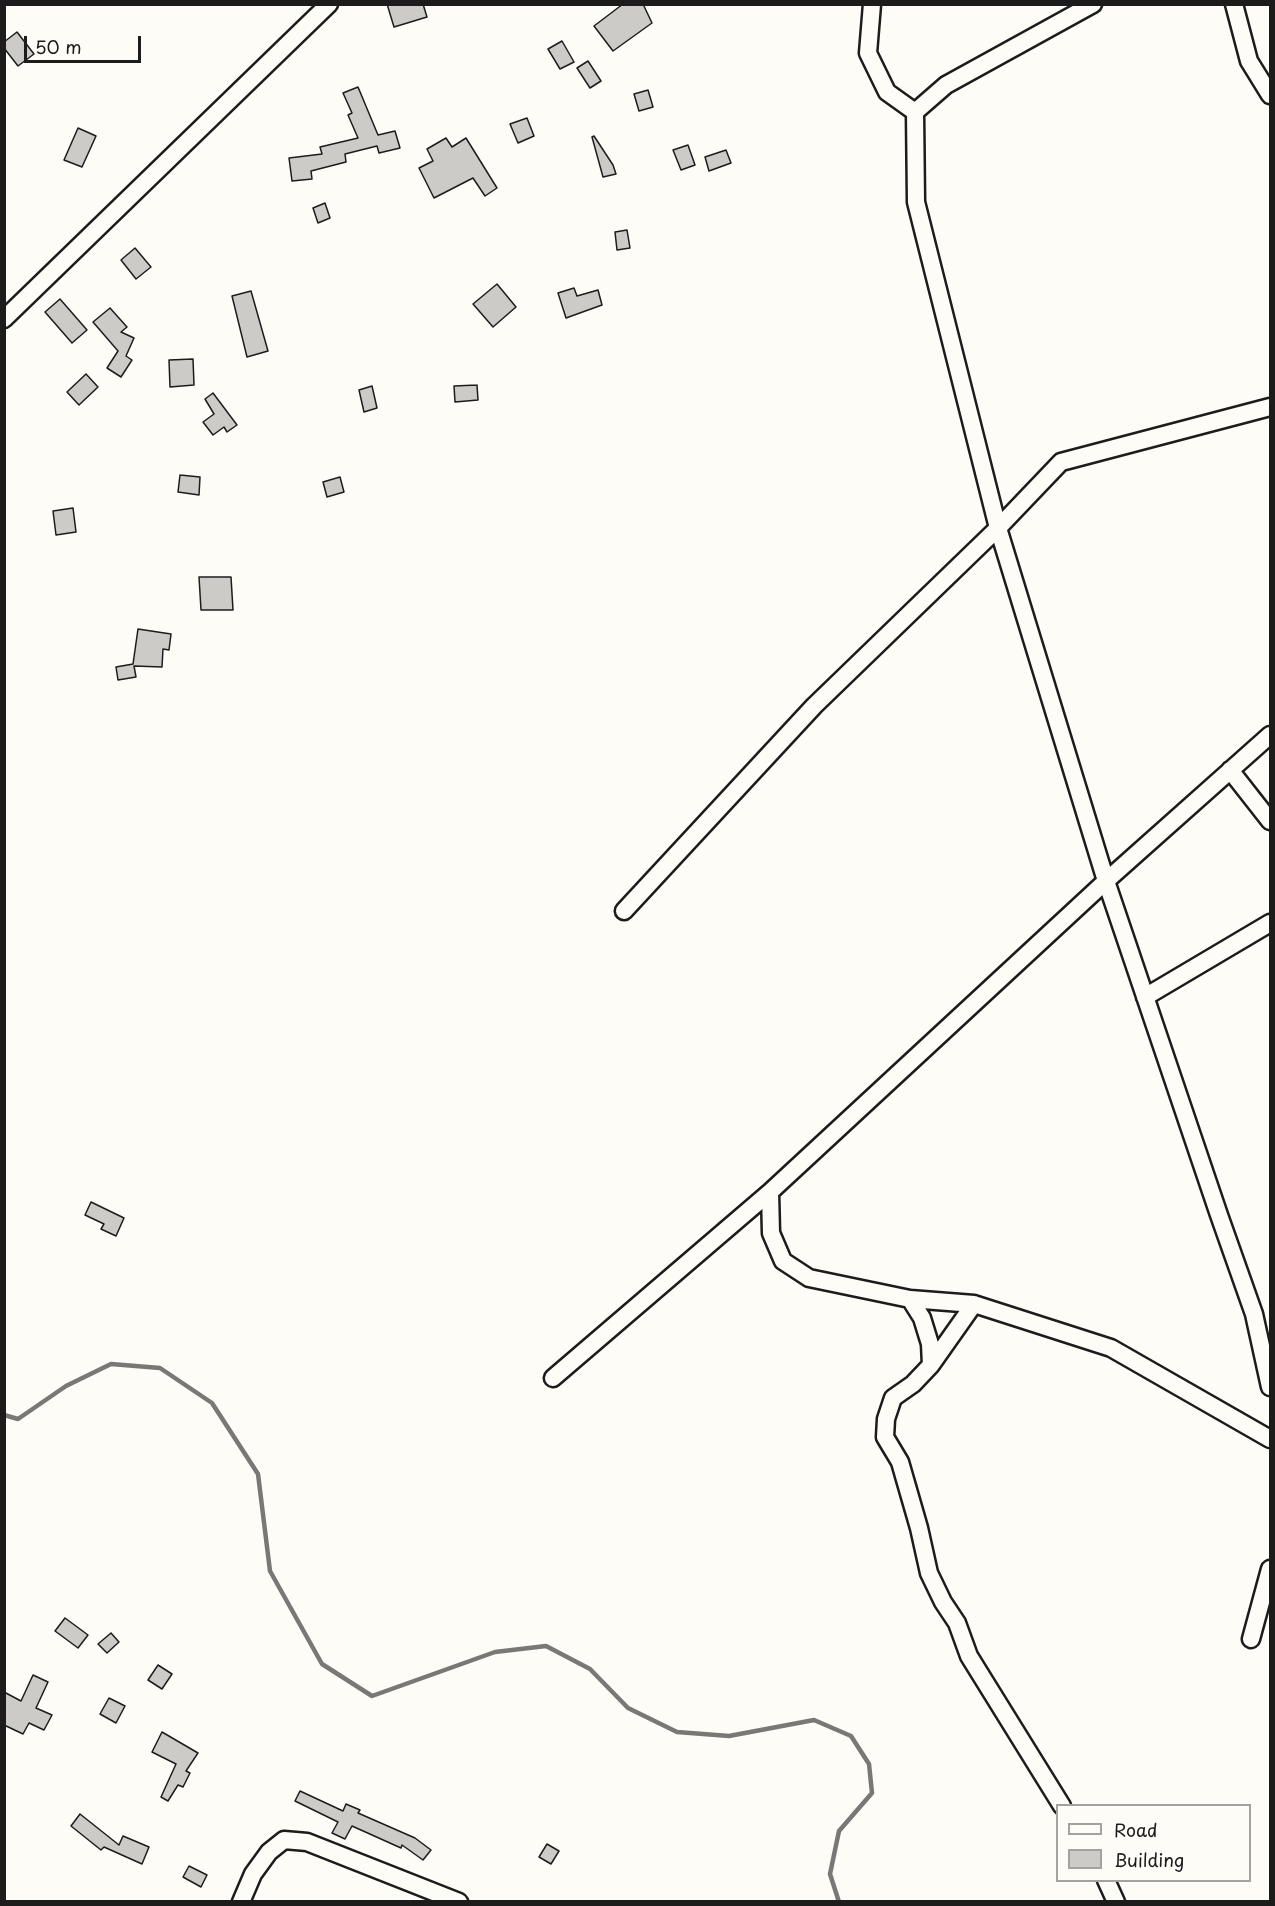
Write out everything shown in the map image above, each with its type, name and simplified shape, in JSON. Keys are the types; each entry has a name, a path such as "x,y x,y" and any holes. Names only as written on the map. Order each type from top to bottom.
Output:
{"street":[{"path":"4,319 329,4"},
{"path":"872,4 868,53 887,92 915,112"},
{"path":"1093,4 946,85 915,112 916,202 998,528 1106,881 1254,1314 1270,1387"},
{"path":"1234,4 1249,61 1270,95"},
{"path":"624,911 814,706 998,528 1061,462 1270,407"},
{"path":"553,1378 770,1192 1106,881 1270,735"},
{"path":"1230,770 1270,821"},
{"path":"1145,998 1270,923"},
{"path":"770,1192 771,1233 783,1261 808,1278 910,1299 974,1304 1111,1348 1270,1439"},
{"path":"910,1299 922,1318 930,1344 932,1365"},
{"path":"974,1304 932,1365 913,1384 893,1398 886,1419 885,1437 900,1462 920,1528 929,1573 943,1602 957,1623 969,1656 1061,1804"},
{"path":"1251,1639 1270,1569"},
{"path":"241,1902 253,1874 269,1852 284,1840 307,1842 459,1902"},
{"path":"1106,1882 1116,1902"}],"building":[{"path":"387,4 423,4 427,17 394,27"},
{"path":"623,4 643,4 652,23 613,51 594,26"},
{"path":"17,32 34,54 18,66 4,48 4,42"},
{"path":"562,41 574,62 560,69 548,49"},
{"path":"588,61 601,81 590,88 577,68"},
{"path":"358,87 378,135 395,131 400,148 379,153 377,146 345,154 346,162 311,171 312,179 292,181 289,158 322,154 320,147 358,138 348,115 352,113 343,93"},
{"path":"648,90 653,107 639,111 634,94"},
{"path":"527,118 534,136 518,143 510,124"},
{"path":"78,128 96,136 82,167 64,160"},
{"path":"594,136 613,165 616,174 603,177 592,137"},
{"path":"446,138 452,147 466,138 497,188 485,196 473,178 434,198 419,168 433,161 427,149"},
{"path":"688,145 695,165 681,170 673,150"},
{"path":"726,150 731,163 709,171 705,157"},
{"path":"325,203 330,218 318,223 313,208"},
{"path":"627,230 630,248 617,250 615,232"},
{"path":"135,248 151,267 136,279 121,260"},
{"path":"497,284 516,307 493,327 473,304"},
{"path":"574,288 577,296 598,290 602,305 566,318 558,293"},
{"path":"251,291 268,351 247,357 232,296"},
{"path":"60,299 87,330 72,343 45,312"},
{"path":"110,308 127,327 121,332 134,338 126,356 132,360 121,377 107,368 118,351 93,322"},
{"path":"193,359 194,385 170,387 169,360"},
{"path":"86,374 98,387 79,405 67,392"},
{"path":"477,385 478,400 455,402 454,386"},
{"path":"372,386 377,408 364,412 359,390"},
{"path":"213,393 237,425 227,432 224,427 213,435 203,422 214,414 205,399"},
{"path":"180,475 200,477 199,495 178,492"},
{"path":"340,477 344,492 327,497 323,482"},
{"path":"73,508 76,532 56,535 53,511"},
{"path":"199,577 231,577 233,610 201,610"},
{"path":"138,629 171,634 169,650 163,649 162,667 134,666 136,677 118,680 116,667 133,664"},
{"path":"91,1202 124,1218 116,1236 101,1229 104,1224 85,1215"},
{"path":"65,1618 88,1635 78,1648 55,1631"},
{"path":"111,1633 119,1642 107,1653 98,1644"},
{"path":"158,1665 172,1674 162,1689 148,1680"},
{"path":"33,1675 48,1682 36,1708 52,1715 44,1730 29,1723 23,1734 4,1725 4,1692 21,1701"},
{"path":"109,1698 125,1706 116,1723 100,1714"},
{"path":"162,1732 198,1753 186,1771 190,1773 183,1787 178,1785 168,1801 161,1797 176,1764 152,1752"},
{"path":"300,1791 343,1811 346,1804 360,1810 358,1813 415,1838 431,1850 423,1860 402,1845 401,1848 352,1826 345,1839 332,1833 338,1822 295,1801"},
{"path":"80,1814 119,1845 123,1836 149,1847 142,1864 104,1847 101,1850 71,1826"},
{"path":"547,1844 559,1851 551,1864 539,1857"},
{"path":"189,1866 207,1875 201,1887 183,1877"}],"waterway":[{"path":"4,1415 18,1419 66,1386 111,1364 160,1368 212,1403 258,1474 270,1571 322,1664 372,1696 495,1652 546,1646 590,1669 628,1708 677,1732 729,1736 814,1720 851,1736 869,1764 872,1793 839,1831 830,1874 839,1902"}]}
